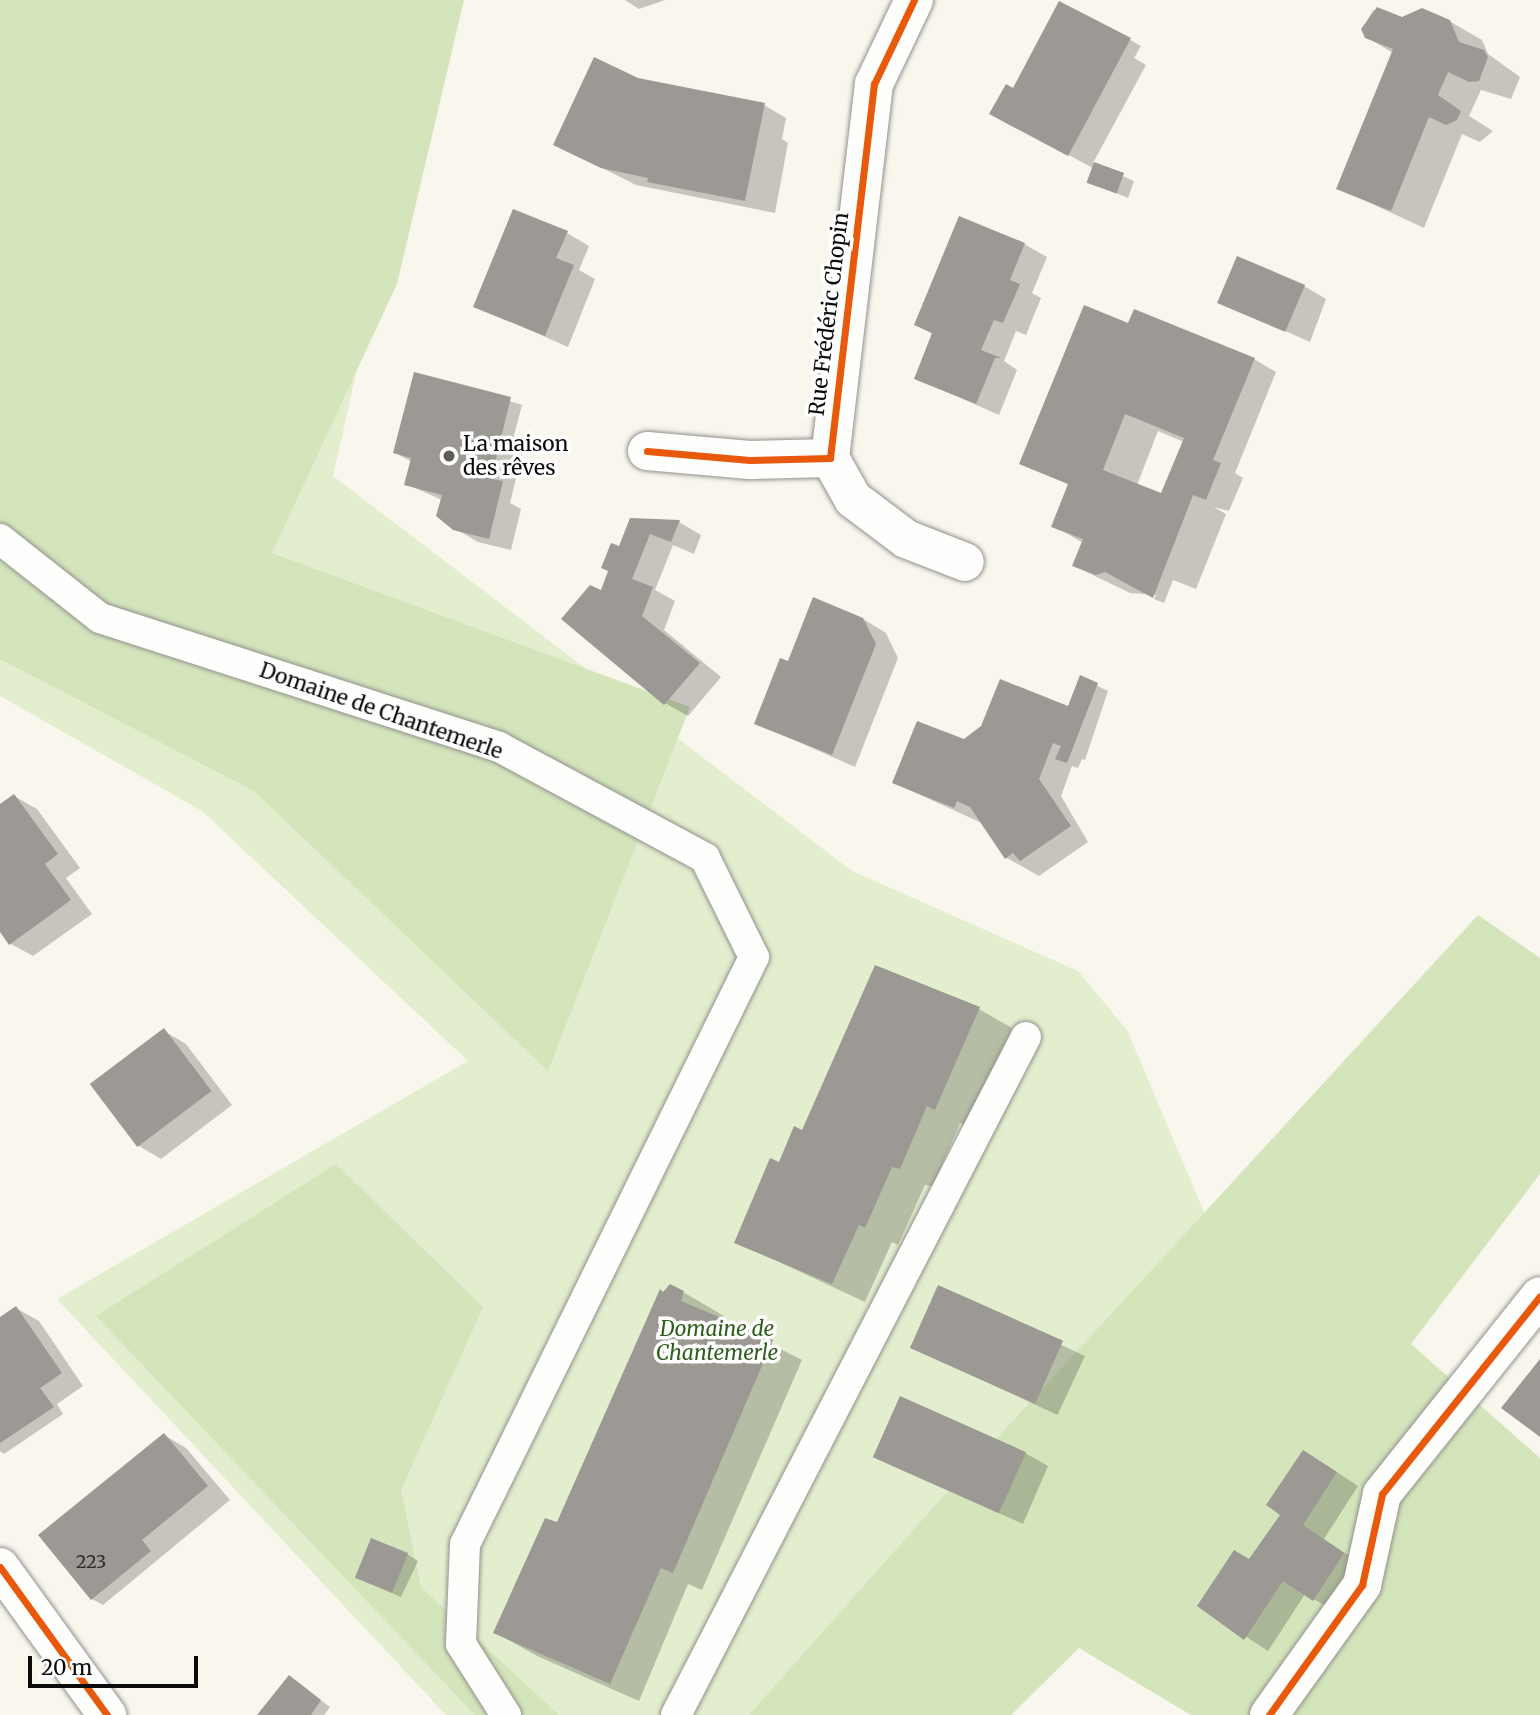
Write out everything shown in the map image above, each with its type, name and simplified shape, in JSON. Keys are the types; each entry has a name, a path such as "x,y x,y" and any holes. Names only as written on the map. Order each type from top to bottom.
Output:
{"street":[{"name":"Rue Frédéric Chopin","path":"830,458 874,84 914,0"},
{"path":"647,451 750,460 830,458 853,499 906,539 965,562"},
{"path":"1269,1715 1362,1585 1382,1494 1540,1296"},
{"path":"0,1567 107,1715"}],"lane":[{"name":"Domaine de Chantemerle","path":"0,539 100,618 499,747 705,858 754,957 465,1544 461,1644 506,1715"},
{"path":"676,1715 1026,1037"}],"green space":[{"name":"Domaine de Chantemerle","path":"0,0 440,0 333,476 852,871 1078,971 1127,1030 1238,1292 895,1715 446,1715 57,1299 468,1061 202,811 0,696"},
{"path":"0,0 464,0 397,284 272,553 690,707 548,1071 254,791 0,659"},
{"path":"1478,915 1540,958 1540,1174 1411,1344 1540,1458 1540,1715 1191,1715 1079,1648 1011,1715 749,1715 931,1510"},
{"path":"336,1164 483,1307 401,1490 421,1587 559,1715 475,1715 96,1316"}],"building":[{"path":"1059,1 1131,38 1068,156 989,114 1006,84 1013,88"},
{"path":"1377,7 1402,17 1422,8 1450,20 1459,42 1484,50 1488,57 1479,81 1469,82 1448,72 1438,95 1461,111 1457,120 1446,125 1429,117 1391,211 1336,189 1393,49 1365,38 1361,29"},
{"path":"594,57 638,78 765,103 745,201 647,182 648,178 601,168 553,145"},
{"path":"1094,162 1124,173 1117,194 1086,183"},
{"path":"513,209 568,231 556,258 574,265 545,336 473,307"},
{"path":"959,216 1025,243 1010,280 1020,284 1003,323 994,320 981,350 1001,358 995,358 976,404 914,379 932,333 914,325"},
{"path":"1237,256 1305,285 1285,332 1217,303"},
{"path":"1084,305 1128,323 1134,309 1255,358 1213,460 1221,463 1206,500 1193,495 1153,598 1105,572 1096,575 1072,566 1083,539 1051,527 1068,484 1019,464","holes":["1125,414 1184,438 1161,493 1103,470"]},
{"name":"La maison des rêves","path":"414,372 511,397 491,479 503,481 489,539 453,530 436,516 442,495 404,485 411,458 393,453"},
{"path":"630,518 680,520 671,542 650,534 632,579 653,587 642,616 700,663 664,705 561,619 590,585 601,590 608,571 601,568 611,543 619,546"},
{"path":"813,597 863,618 876,644 832,755 754,724 780,658 788,661"},
{"path":"1080,675 1098,683 1067,763 1055,759 1061,746 1053,743 1039,779 1071,826 1020,861 1013,853 1005,859 970,807 957,801 954,808 892,783 917,721 964,739 981,726 1000,679 1068,706"},
{"path":"14,794 58,854 45,864 71,900 9,945 0,932 0,804"},
{"path":"875,965 980,1007 935,1110 927,1106 900,1169 892,1167 865,1228 859,1225 832,1284 734,1243 770,1158 779,1162 794,1126 802,1130"},
{"path":"164,1028 212,1091 137,1147 90,1084"},
{"path":"670,1284 684,1291 681,1301 773,1340 673,1573 661,1568 610,1684 493,1633 545,1518 557,1522 660,1289 663,1292"},
{"path":"938,1285 1063,1341 1035,1404 910,1348"},
{"path":"16,1306 62,1373 40,1388 54,1407 0,1443 0,1317"},
{"path":"1540,1359 1540,1437 1501,1408"},
{"path":"900,1396 1026,1452 999,1513 873,1457"},
{"path":"164,1433 208,1486 142,1540 151,1551 91,1600 38,1535"},
{"path":"1303,1450 1337,1472 1303,1525 1344,1553 1313,1601 1283,1581 1244,1640 1197,1606 1234,1550 1249,1559 1280,1515 1266,1505"},
{"path":"371,1538 408,1553 392,1593 355,1578"},
{"path":"289,1675 321,1700 311,1715 257,1715"}],"cycle path":[{"path":"647,451 750,460 830,458 874,84 914,0"},
{"path":"1269,1715 1362,1585 1382,1494 1540,1296"},
{"path":"0,1567 107,1715"}],"place":[{"name":"La maison des rêves","path":"449,456"}]}
